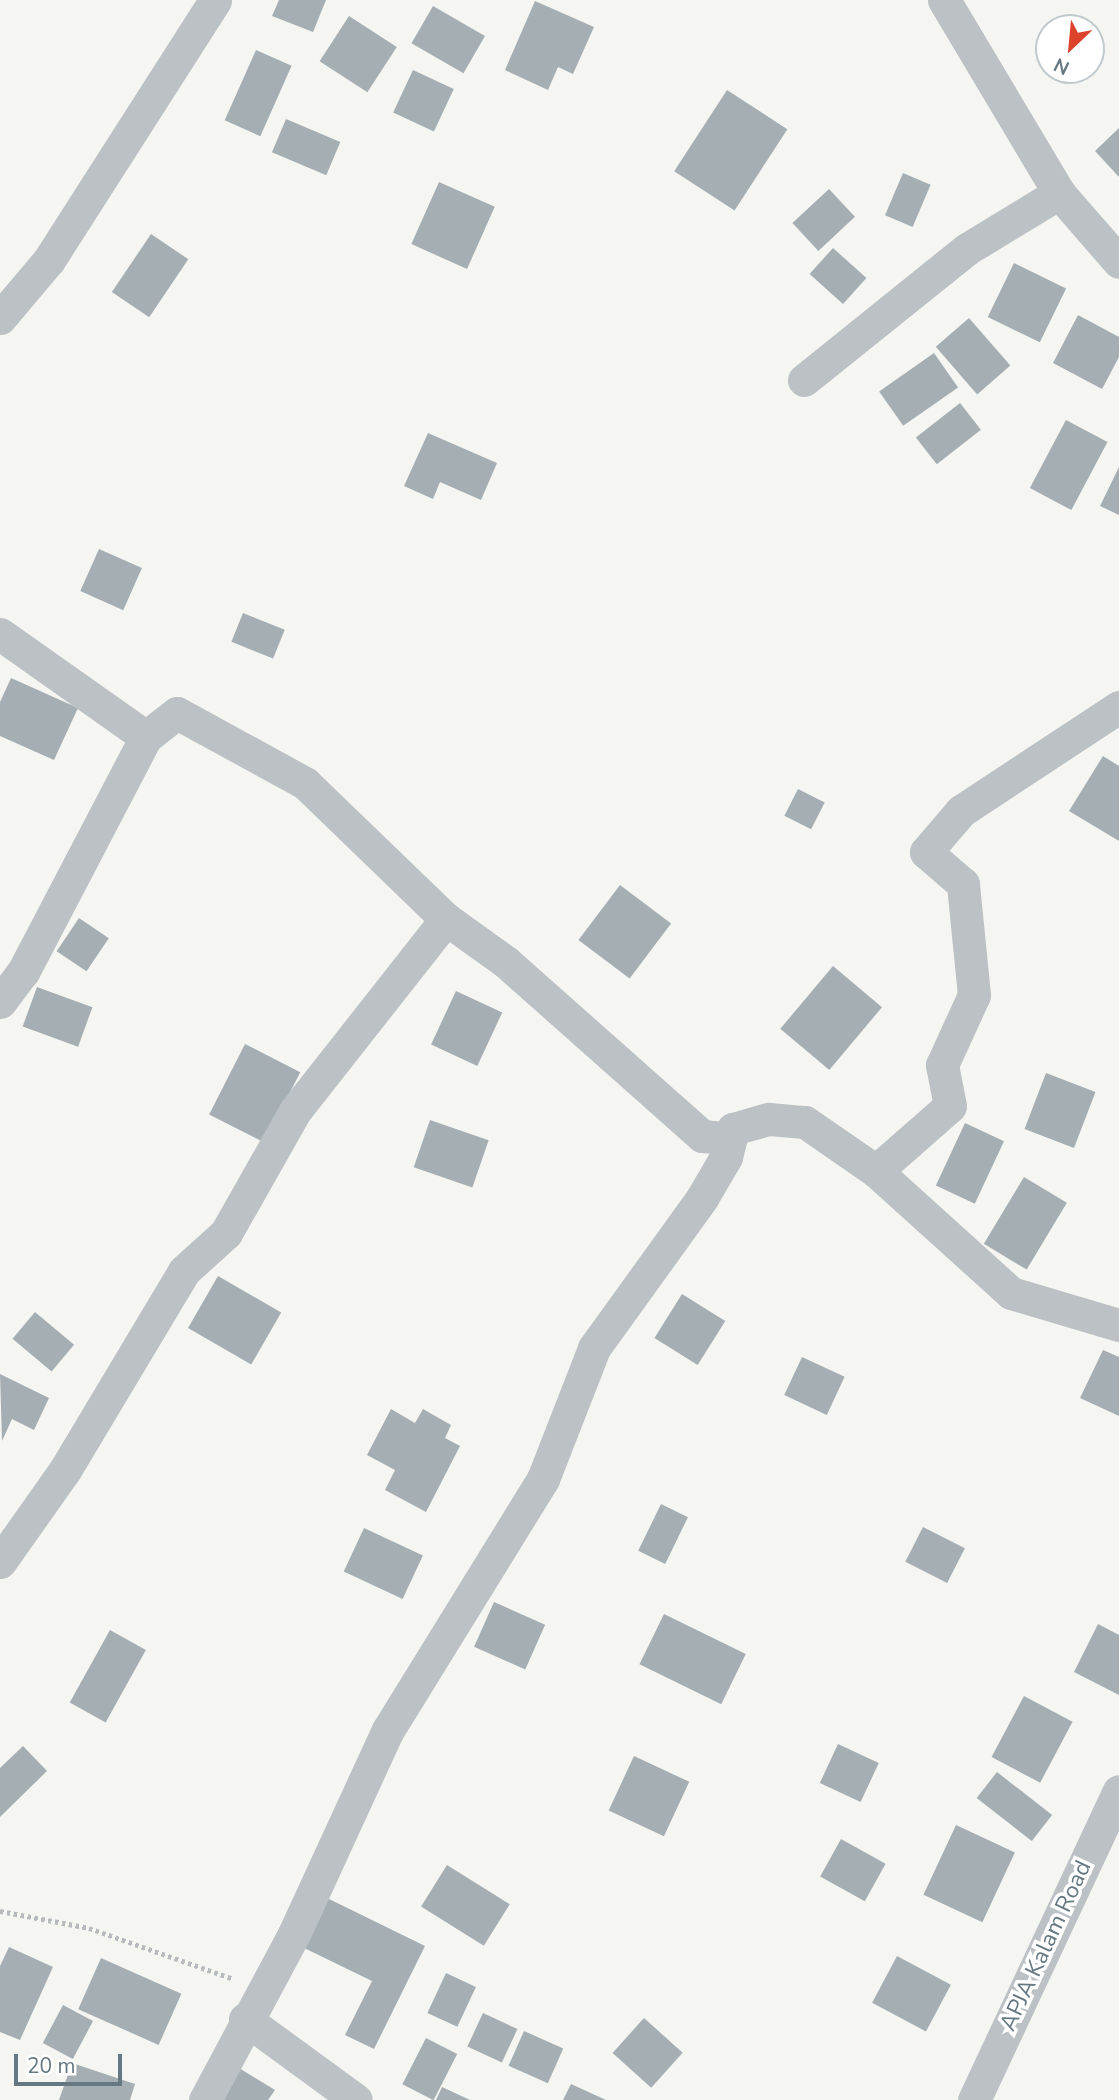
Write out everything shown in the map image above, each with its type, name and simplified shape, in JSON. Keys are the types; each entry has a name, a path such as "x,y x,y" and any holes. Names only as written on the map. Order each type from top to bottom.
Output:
{"street":[{"path":"0,318 49,261 215,0"},
{"path":"944,0 1059,193 1119,262"},
{"path":"804,380 967,249 1059,193"},
{"path":"0,634 146,737"},
{"path":"876,1171 950,1107 942,1065 974,995 963,884 926,852 961,811 1119,706"},
{"path":"0,1002 23,972 146,737 177,713 220,731 305,783 446,919 506,962 702,1136 727,1138 733,1129 768,1119 805,1122 876,1171 1011,1293 1119,1325"},
{"path":"0,1562 65,1470 184,1271 226,1233 295,1111 446,919"},
{"path":"205,2100 387,1730 543,1479 594,1348 702,1198 726,1157 733,1129"},
{"name":"APJA Kalam Road","path":"974,2100 1119,1791"},
{"path":"245,2019 356,2100"}],"path":[{"path":"0,1911 89,1928 262,1988"}],"building":[{"path":"279,0 326,0 313,32 272,16"},
{"path":"535,1 594,27 573,74 558,67 548,90 505,70"},
{"path":"433,6 485,36 463,73 412,43"},
{"path":"349,16 397,47 367,92 320,61"},
{"path":"256,50 292,66 260,136 225,120"},
{"path":"413,70 454,89 434,132 393,113"},
{"path":"727,90 787,129 735,211 674,171"},
{"path":"286,119 340,142 326,175 272,152"},
{"path":"1119,128 1119,177 1095,151"},
{"path":"903,173 931,185 913,227 885,215"},
{"path":"439,182 495,207 467,269 411,244"},
{"path":"829,189 855,217 818,251 792,223"},
{"path":"151,234 188,259 149,317 112,292"},
{"path":"833,248 866,278 843,304 810,274"},
{"path":"1014,263 1066,288 1040,342 988,317"},
{"path":"1078,315 1119,337 1119,357 1102,389 1053,363"},
{"path":"969,318 1010,366 977,394 936,347"},
{"path":"934,353 958,387 903,426 879,391"},
{"path":"960,403 981,430 937,464 916,437"},
{"path":"1066,420 1107,442 1071,510 1030,488"},
{"path":"428,433 497,463 481,500 440,482 433,499 404,486"},
{"path":"1119,467 1119,515 1100,506"},
{"path":"99,549 142,568 123,610 80,591"},
{"path":"243,613 285,630 273,659 231,642"},
{"path":"11,678 78,708 54,760 0,736 0,702"},
{"path":"1103,756 1119,766 1119,841 1069,811"},
{"path":"798,789 825,803 811,829 784,816"},
{"path":"620,885 671,924 630,979 578,940"},
{"path":"79,918 109,938 86,971 57,951"},
{"path":"833,966 882,1007 829,1070 780,1029"},
{"path":"37,987 92,1007 78,1047 23,1026"},
{"path":"456,991 502,1013 477,1066 431,1044"},
{"path":"245,1044 300,1072 264,1143 209,1114"},
{"path":"1046,1073 1095,1092 1074,1148 1024,1129"},
{"path":"430,1120 489,1140 472,1187 414,1167"},
{"path":"965,1123 1004,1141 975,1204 936,1186"},
{"path":"1024,1177 1067,1203 1027,1270 984,1244"},
{"path":"218,1276 281,1312 251,1364 188,1328"},
{"path":"682,1294 725,1321 698,1365 654,1338"},
{"path":"35,1312 74,1345 52,1372 13,1339"},
{"path":"1103,1350 1119,1357 1119,1416 1080,1398"},
{"path":"802,1357 845,1377 827,1415 784,1395"},
{"path":"0,1374 49,1398 34,1430 12,1419 2,1441"},
{"path":"391,1409 415,1423 423,1409 451,1425 445,1438 460,1446 426,1512 385,1490 395,1470 367,1455"},
{"path":"661,1504 688,1517 665,1564 638,1551"},
{"path":"923,1527 965,1548 947,1583 905,1562"},
{"path":"364,1528 423,1555 403,1599 344,1572"},
{"path":"494,1602 545,1625 525,1670 474,1647"},
{"path":"664,1614 746,1654 721,1704 639,1664"},
{"path":"1098,1624 1119,1635 1119,1695 1074,1672"},
{"path":"110,1630 146,1650 106,1722 70,1703"},
{"path":"1024,1696 1073,1722 1040,1783 992,1757"},
{"path":"838,1744 879,1763 861,1802 820,1783"},
{"path":"23,1746 47,1771 0,1817 0,1768"},
{"path":"634,1756 689,1782 664,1836 609,1810"},
{"path":"997,1772 1052,1815 1032,1841 977,1798"},
{"path":"956,1825 1015,1852 982,1922 923,1895"},
{"path":"841,1839 886,1864 865,1901 820,1877"},
{"path":"447,1865 510,1904 484,1946 421,1907"},
{"path":"325,1897 425,1946 374,2049 345,2035 372,1981 300,1946"},
{"path":"9,1947 53,1967 20,2040 0,2032 0,1966"},
{"path":"897,1956 951,1985 926,2031 872,2003"},
{"path":"101,1958 181,1994 159,2045 78,2009"},
{"path":"446,1973 476,1987 457,2027 427,2013"},
{"path":"63,2005 93,2021 73,2059 43,2043"},
{"path":"483,2013 517,2029 502,2063 467,2047"},
{"path":"644,2018 683,2053 651,2088 613,2053"},
{"path":"524,2031 563,2048 548,2083 509,2066"},
{"path":"426,2038 457,2054 434,2100 402,2084"},
{"path":"72,2063 135,2084 130,2100 59,2100"},
{"path":"239,2068 275,2090 268,2100 219,2100"},
{"path":"571,2084 606,2100 563,2100"},
{"path":"442,2087 470,2100 436,2100"}]}
